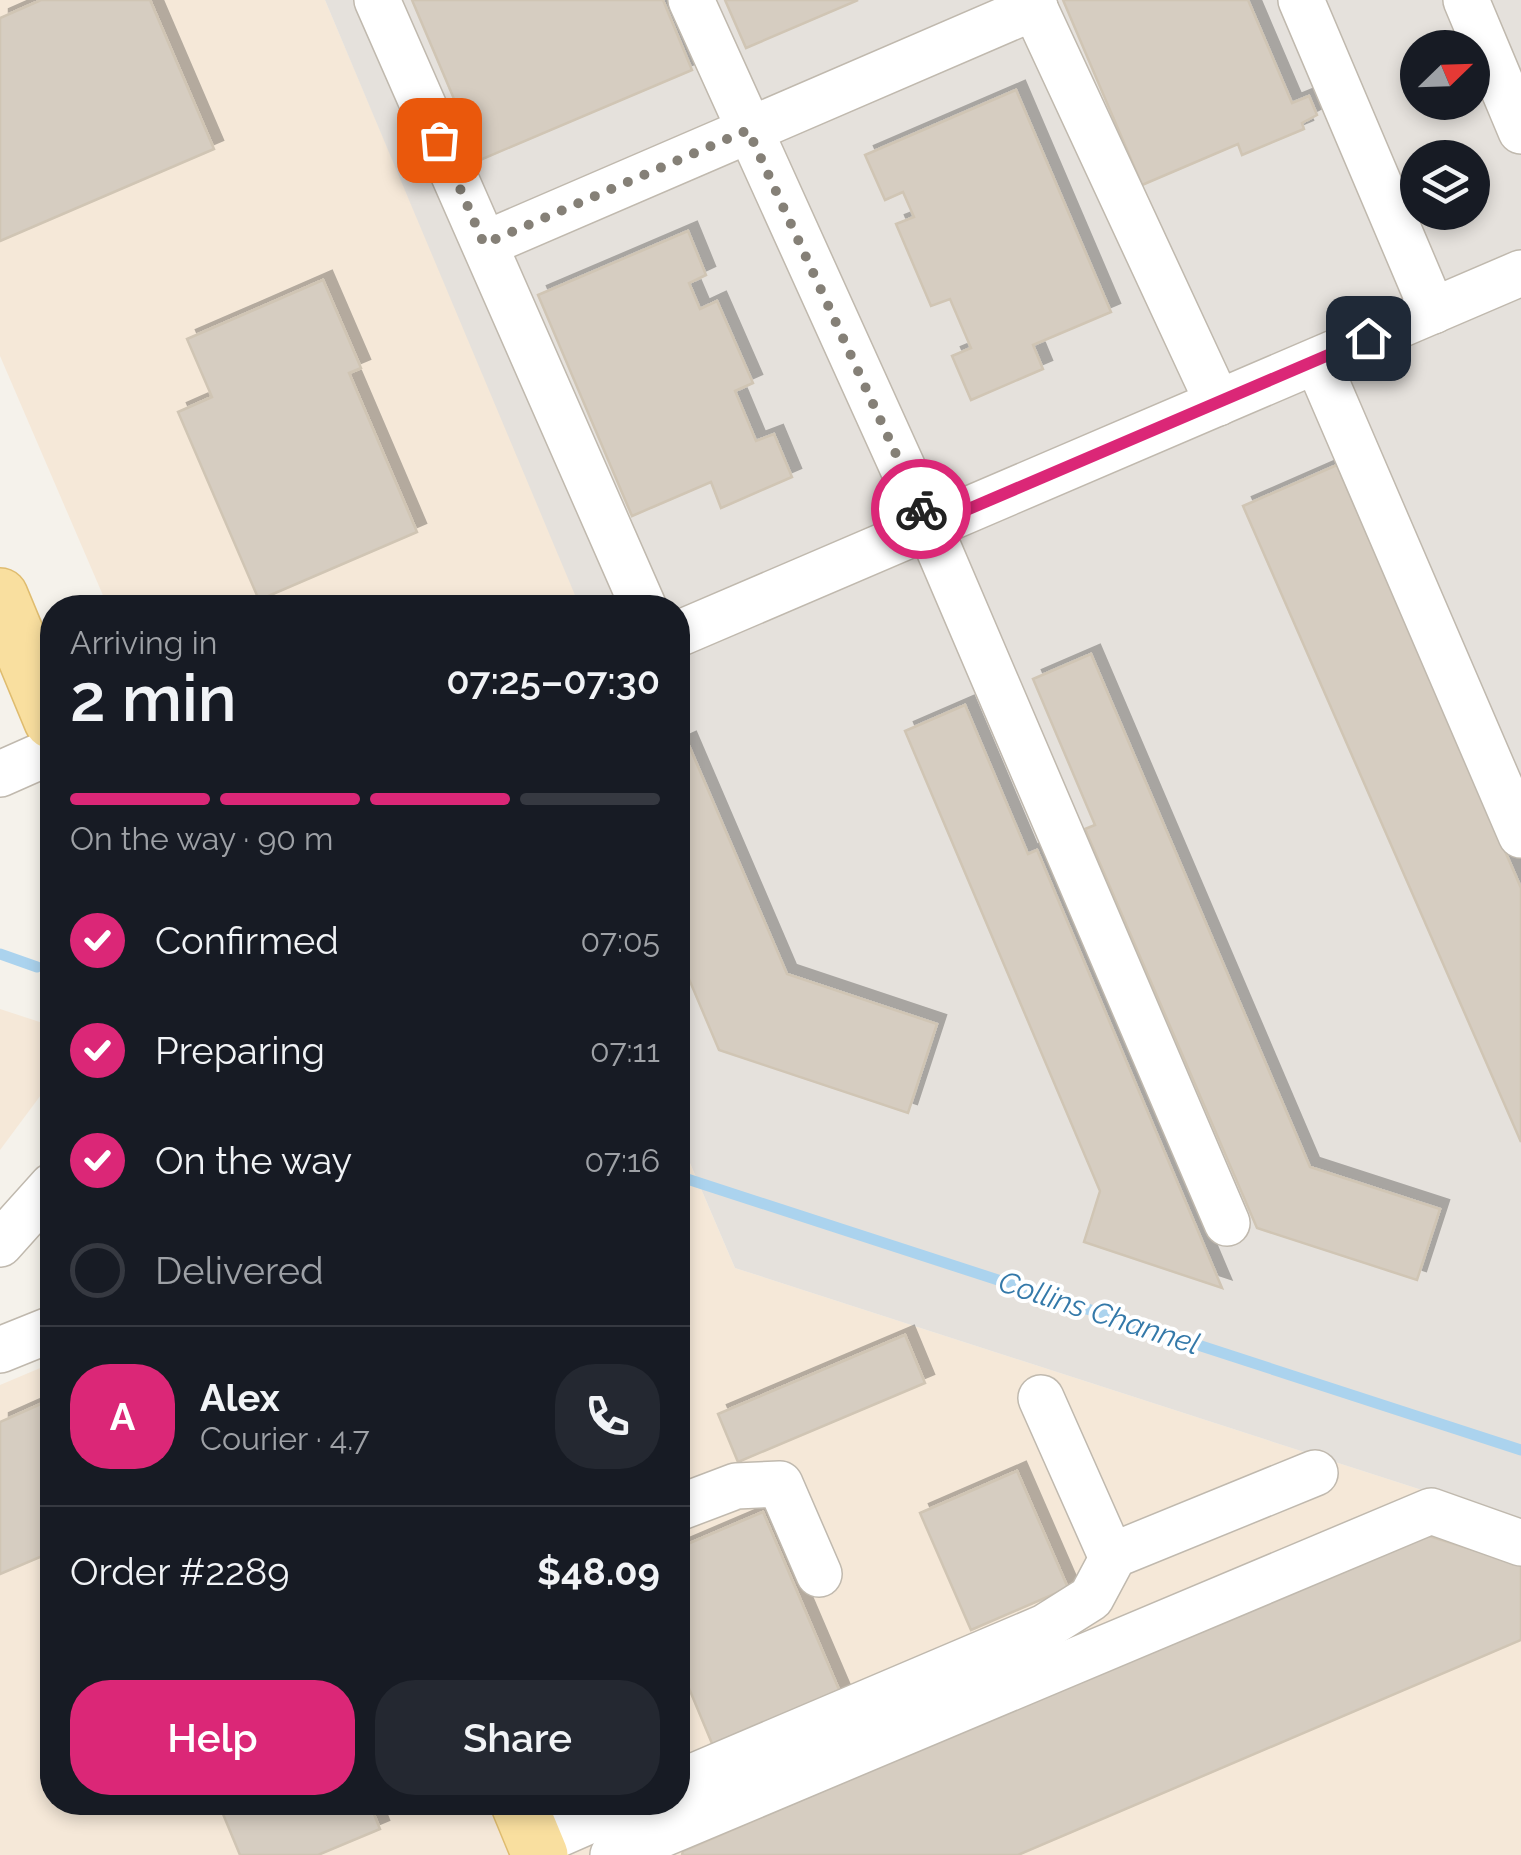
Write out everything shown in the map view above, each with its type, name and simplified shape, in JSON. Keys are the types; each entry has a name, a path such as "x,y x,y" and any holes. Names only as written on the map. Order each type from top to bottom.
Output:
{"main road":[{"path":"0,596 40,692"}],"street":[{"path":"378,0 638,595"},
{"path":"691,0 929,526 1227,1223"},
{"path":"1302,0 1433,311"},
{"path":"1466,0 1517,114"},
{"path":"484,244 1033,4 1218,402"},
{"path":"690,629 1521,273"},
{"path":"1317,361 1521,835"},
{"path":"0,774 40,756"},
{"path":"0,1244 40,1199"},
{"path":"0,1350 40,1334"},
{"path":"1041,1398 1112,1558"},
{"path":"690,1767 1045,1627 1091,1598 1112,1558 1314,1473"},
{"path":"690,1503 736,1486 780,1484 819,1574"},
{"path":"613,1855 1431,1510 1521,1542"},
{"path":"531,1834 591,1815"}],"shaded area":[{"path":"0,0 325,0 577,595 103,595 0,356"},
{"path":"325,0 1521,0 1521,1522 735,1268 690,1163 690,595 575,595"},
{"path":"0,1009 40,1022 40,1096 0,1150"},
{"path":"690,1163 735,1268 1521,1522 1521,1855 0,1855 0,1385 40,1368 40,1815 690,1815"}],"building":[{"path":"41,0 150,0 214,149 0,241 0,18"},
{"path":"412,0 663,0 692,70 480,160"},
{"path":"725,0 858,0 746,48"},
{"path":"1063,0 1248,0 1292,103 1309,96 1317,115 1302,123 1304,129 1242,155 1238,144 1142,185"},
{"path":"1016,90 1111,312 1033,345 1043,369 971,400 952,356 971,348 950,299 931,306 896,224 914,217 903,192 885,200 865,155"},
{"path":"688,231 706,275 689,283 700,309 717,301 753,383 735,391 756,441 774,434 792,477 721,508 711,482 632,516 538,295"},
{"path":"323,280 361,368 349,373 417,532 271,595 257,595 178,412 212,397 187,339"},
{"path":"1337,465 1521,888 1521,1142 1243,506"},
{"path":"1091,654 1310,1167 1440,1209 1417,1280 1257,1228 1085,829 1095,825 1033,679"},
{"path":"965,705 1028,854 1037,850 1222,1288 1084,1242 1100,1191 905,731"},
{"path":"690,748 787,974 937,1024 908,1113 719,1050 690,981"},
{"path":"905,1335 925,1383 738,1462 718,1414"},
{"path":"40,1404 40,1557 0,1574 0,1422"},
{"path":"1017,1471 1068,1588 971,1630 920,1513"},
{"path":"763,1512 843,1699 716,1753 690,1691 690,1543"},
{"path":"1423,1534 1521,1565 1521,1640 1018,1855 682,1855 683,1851"},
{"path":"223,1815 374,1815 380,1829 318,1855 240,1855"}],"waterway":[{"name":"Collins Channel","path":"0,954 37,967"},
{"name":"Collins Channel","path":"690,1180 1521,1450"}],"way so far":[{"path":"439,140 484,244 748,130 921,509"}],"route":[{"path":"921,509 929,526 1368,338"}]}
